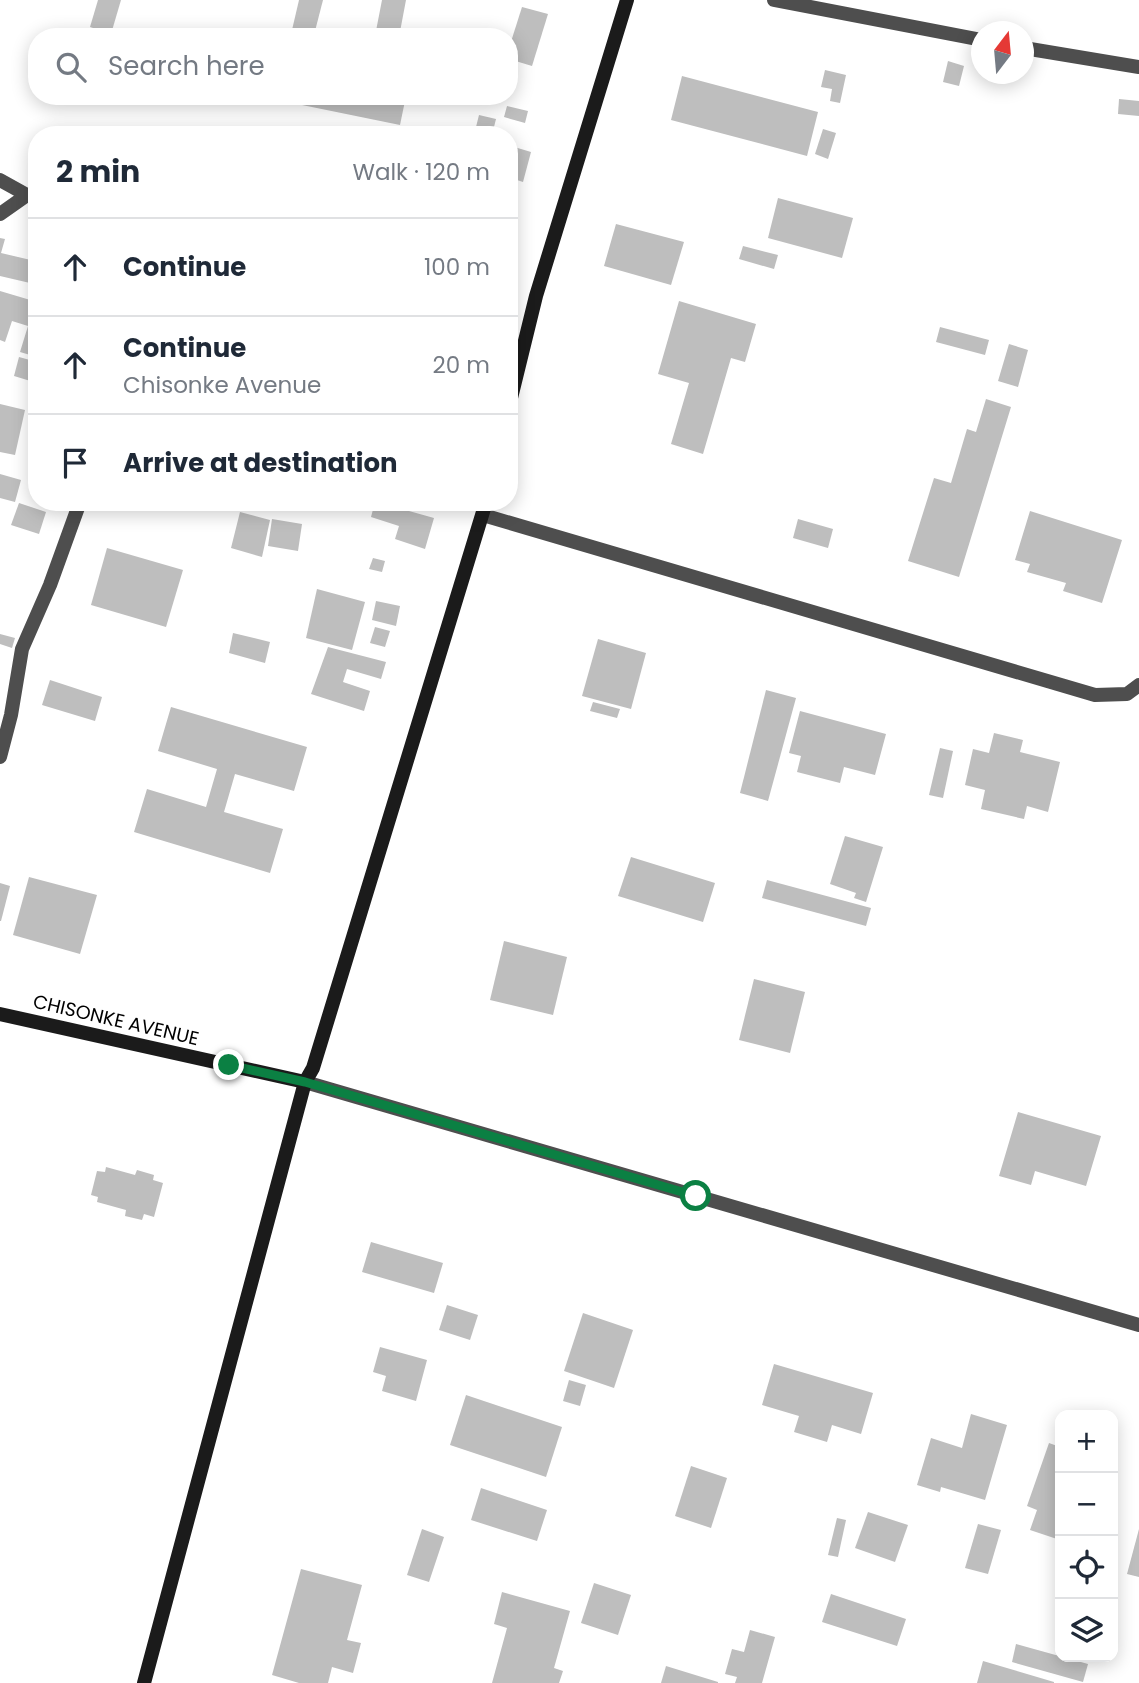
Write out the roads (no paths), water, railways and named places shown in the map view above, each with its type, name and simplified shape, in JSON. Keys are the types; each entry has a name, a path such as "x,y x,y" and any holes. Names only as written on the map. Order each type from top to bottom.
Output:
{"main road":[{"path":"518,358 627,0"},
{"path":"144,1683 305,1082 313,1069 483,511"},
{"name":"CHISONKE AVENUE","path":"0,1014 305,1082"}],"street":[{"path":"774,0 971,38"},
{"path":"1034,49 1139,67"},
{"path":"0,180 28,193"},
{"path":"0,214 28,197"},
{"path":"1,749 22,649 50,585 77,511"},
{"path":"491,511 1095,695 1127,694 1139,685"},
{"path":"305,1082 1139,1325"}]}
